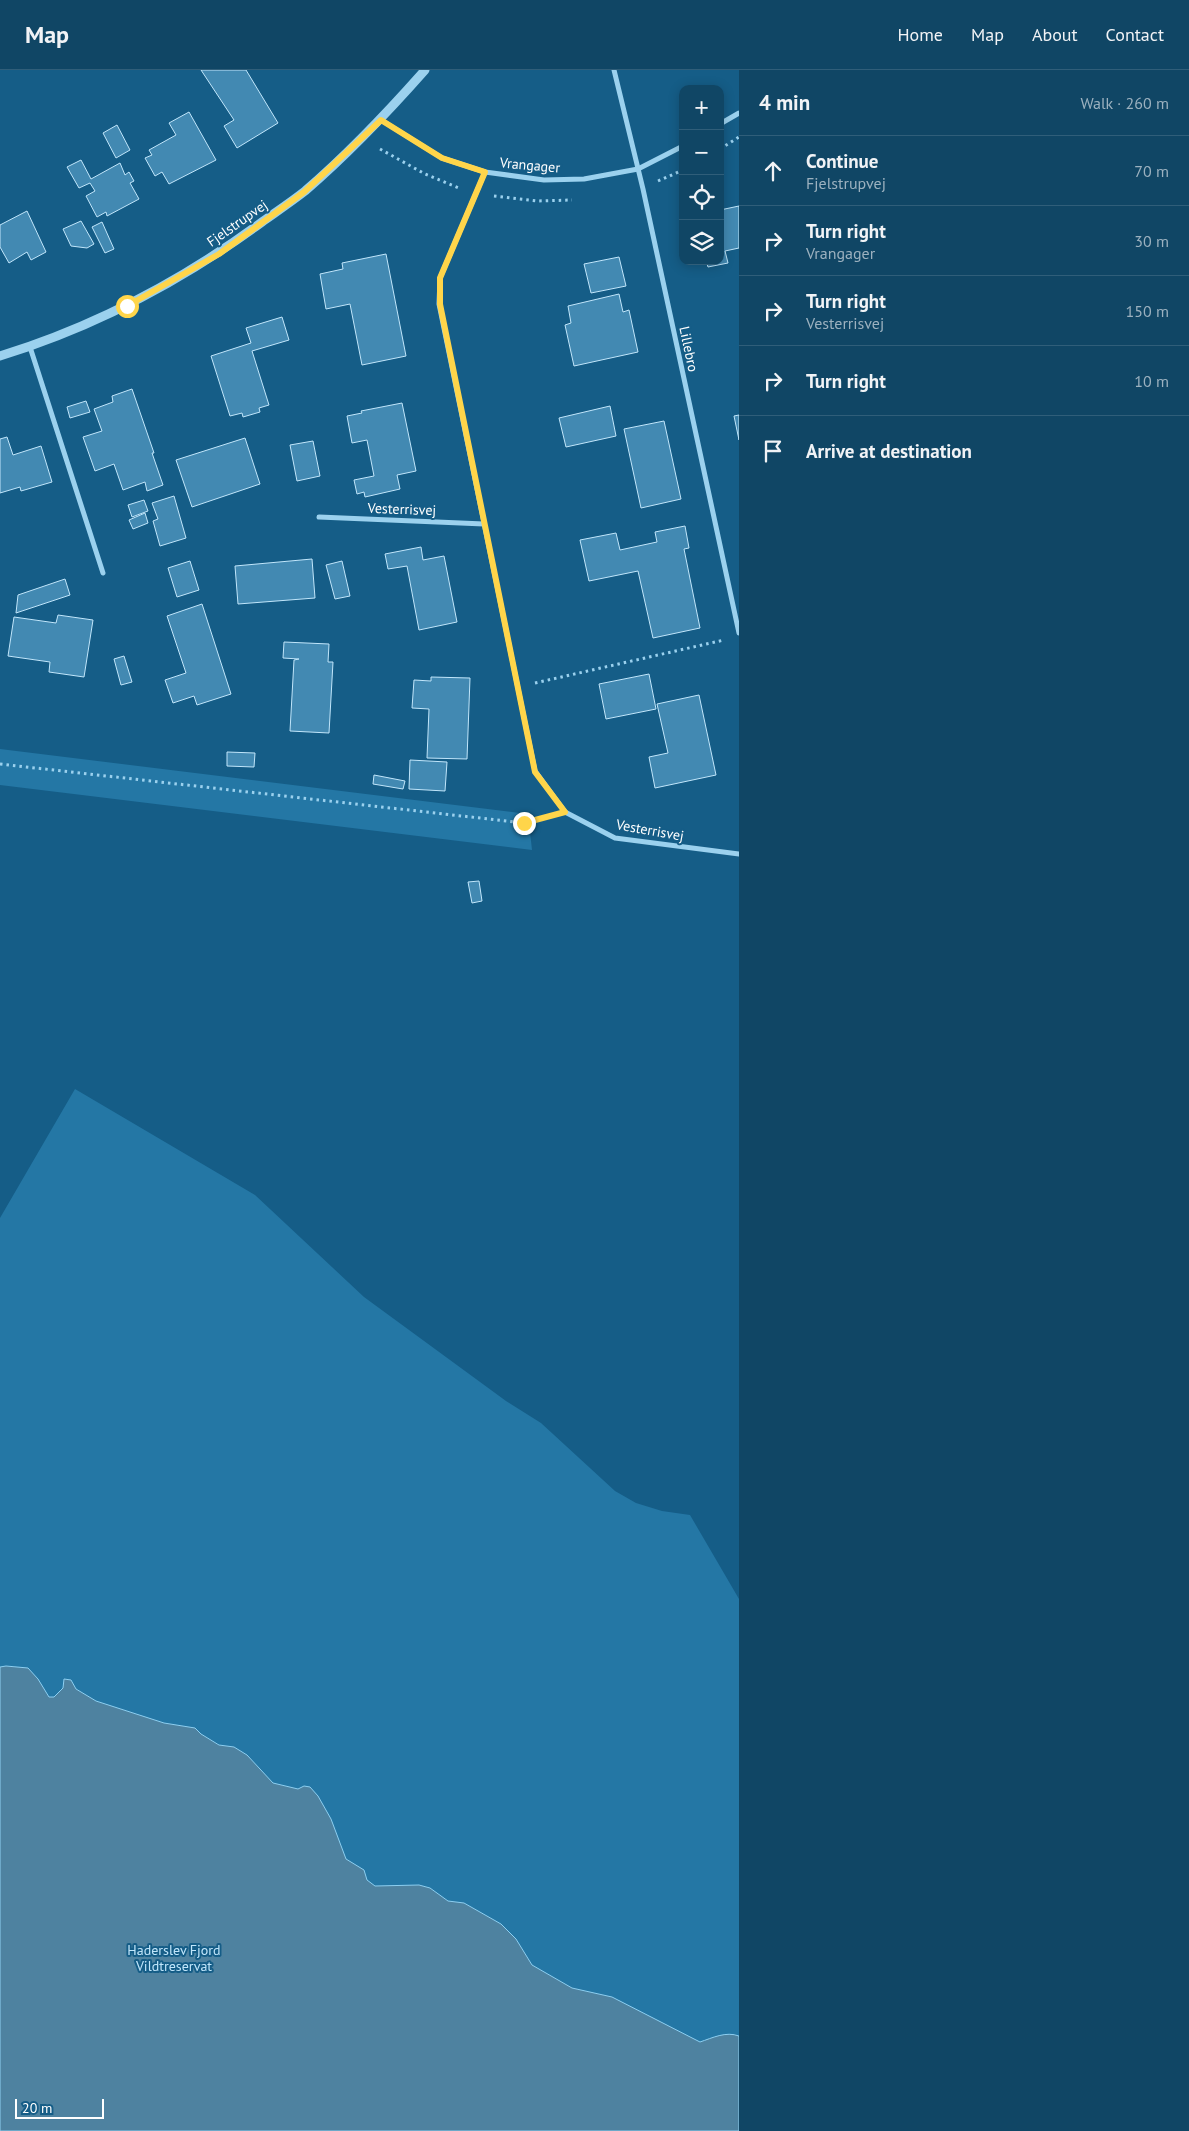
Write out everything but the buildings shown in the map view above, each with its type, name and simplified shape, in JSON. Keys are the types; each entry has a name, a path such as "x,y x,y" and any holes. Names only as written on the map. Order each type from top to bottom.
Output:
{"street":[{"name":"Fjelstrupvej","path":"0,356 30,347 127,306 219,254 304,192 381,120 425,70"},
{"name":"Lillebro","path":"614,70 638,169 739,632"},
{"path":"724,122 739,113"},
{"name":"Vrangager","path":"381,120 442,158 485,172 544,180 584,178 638,169 679,148"},
{"name":"Vesterrisvej","path":"485,172 440,278 440,304 535,772 565,812 615,838 739,854"},
{"path":"30,347 103,573"},
{"name":"Vesterrisvej","path":"319,517 484,524"}],"path":[{"path":"724,147 739,138"},
{"path":"518,687 729,639"},
{"path":"0,764 524,823 565,812"}],"green space":[{"path":"0,749 528,814 532,850 0,785"},
{"path":"75,1089 255,1195 364,1297 506,1401 541,1423 615,1491 636,1503 662,1511 690,1515 739,1599 739,2036 734,2034 739,2131 0,2131 0,1677 15,1666 0,1667 0,1218","holes":["63,1688 76,1689 96,1701 164,1723 195,1728 201,1734 220,1745 234,1747 247,1755 273,1783 298,1789 304,1786 331,1819 336,1836 60,1690","419,1885 430,1888 448,1901 464,1903 501,1924 516,1939 532,1965 572,1988 612,1997 628,2006 571,1989 396,1887"]}],"shaded area":[{"name":"Haderslev Fjord Vildtreservat","path":"0,1667 28,1668 38,1679 49,1697 54,1697 63,1688 64,1679 71,1680 76,1689 96,1701 164,1723 195,1728 219,1745 234,1747 247,1755 273,1783 298,1789 304,1786 310,1787 318,1796 331,1819 346,1859 364,1870 367,1880 375,1886 419,1885 430,1888 448,1901 464,1903 501,1924 516,1939 532,1965 572,1988 612,1997 700,2042 729,2034 739,2036 739,2131 0,2131"}],"route":[{"path":"127,306 219,254 304,192 381,120 442,158 485,172 440,278 440,304 535,772 565,812 524,823"}]}
